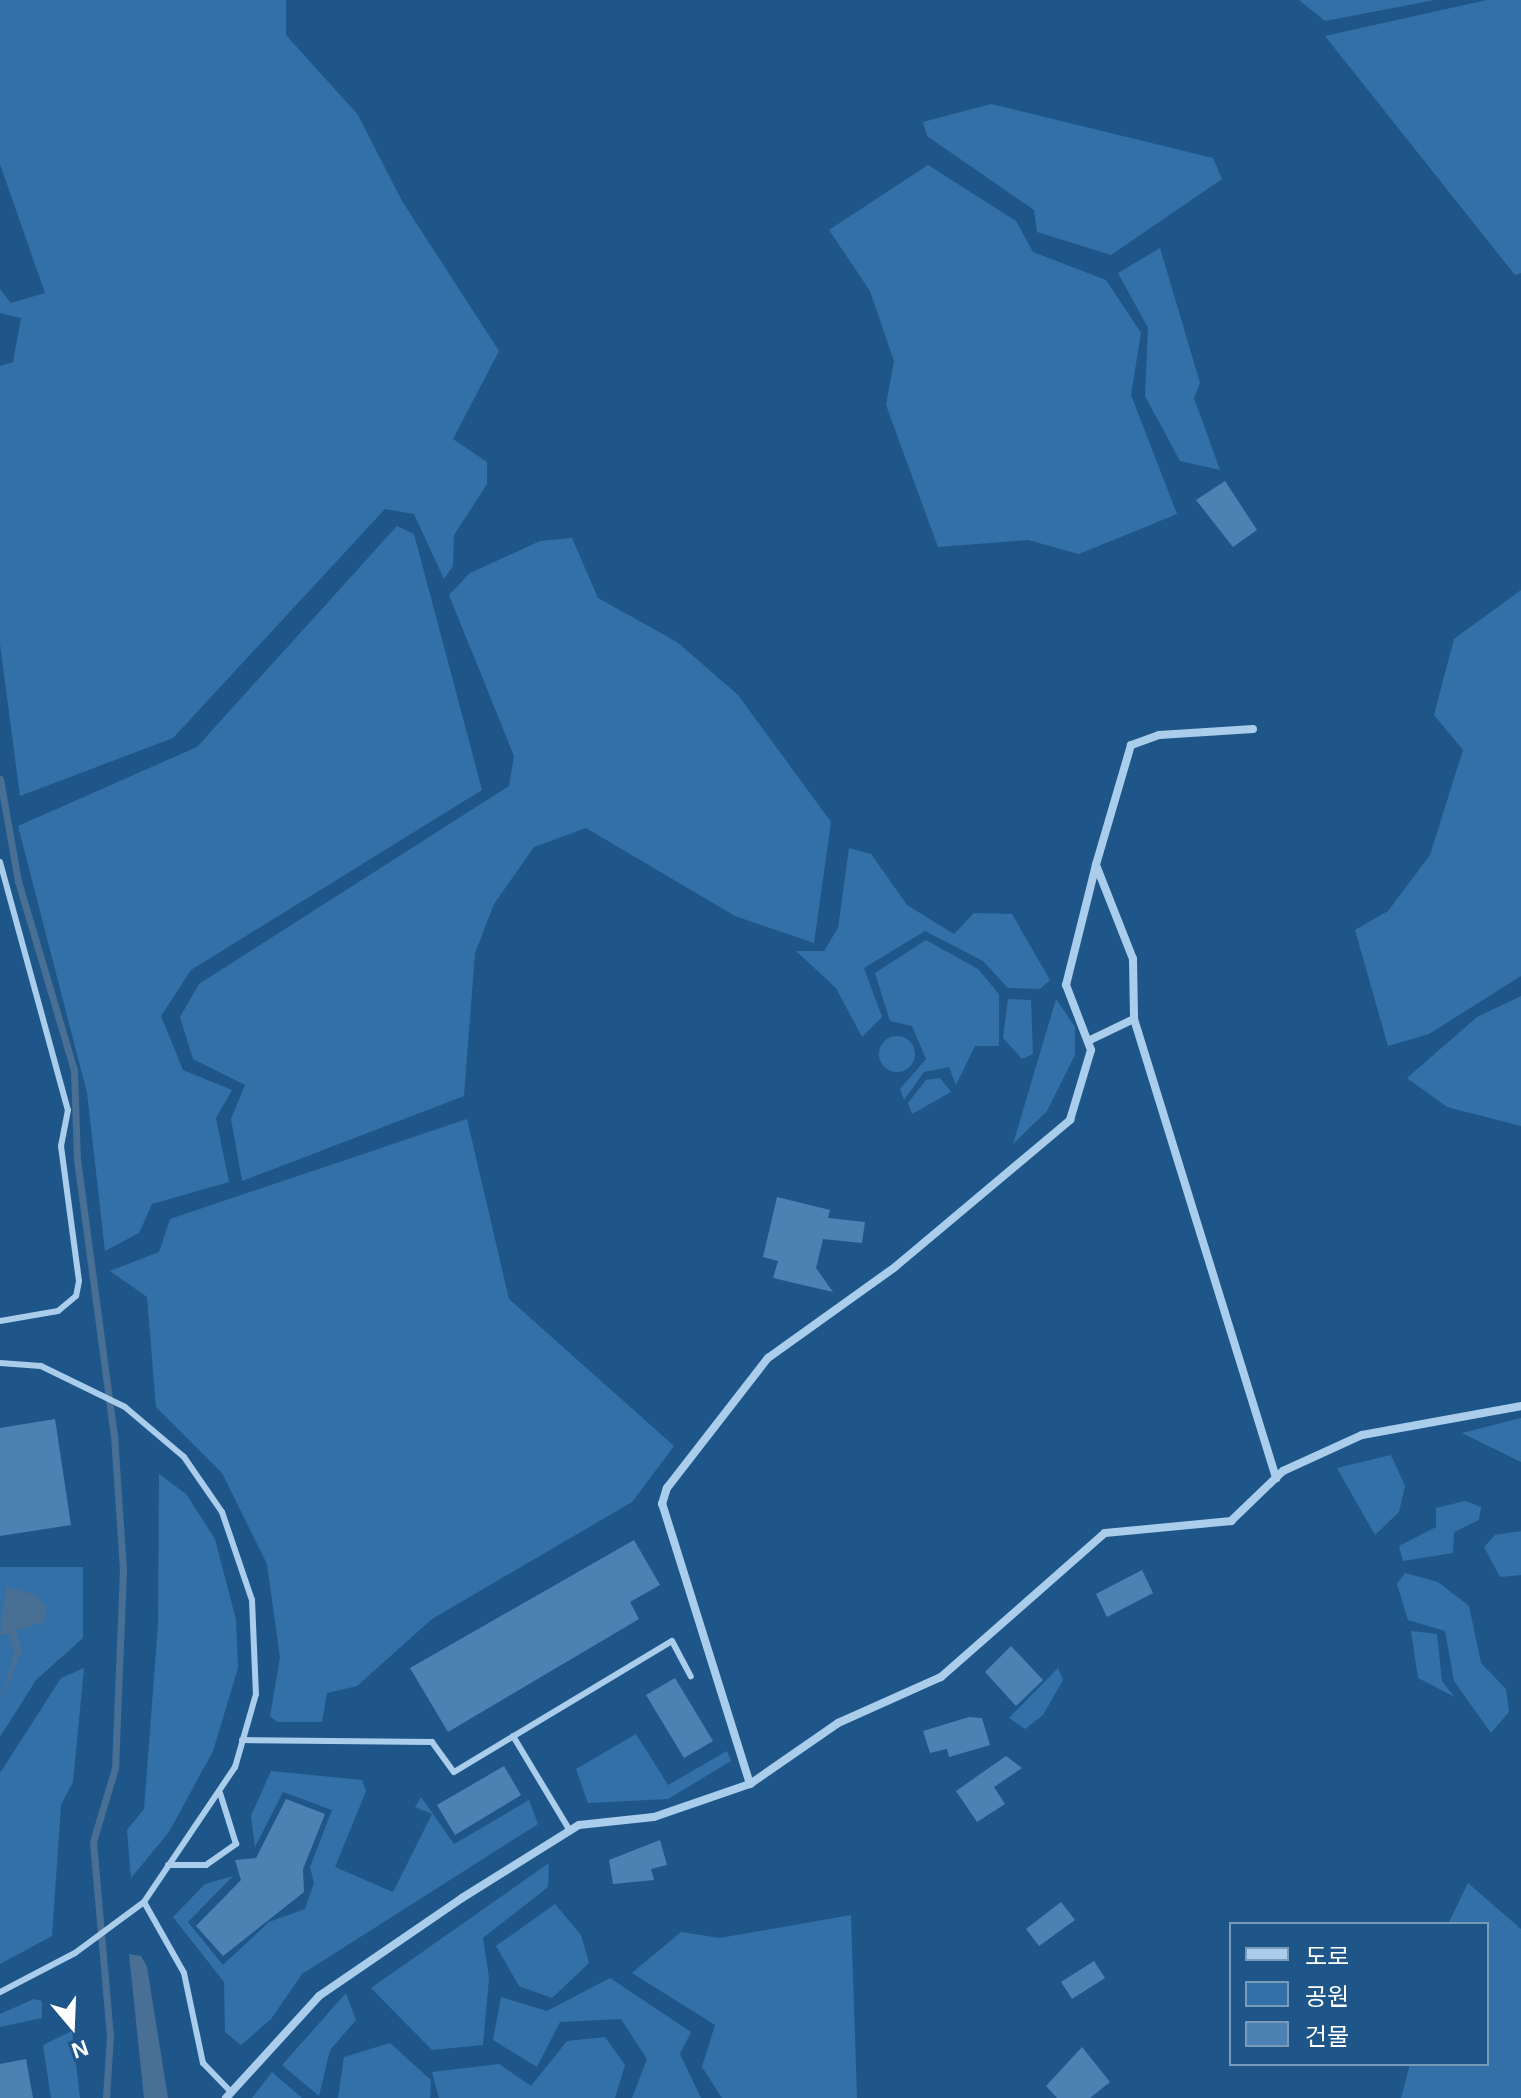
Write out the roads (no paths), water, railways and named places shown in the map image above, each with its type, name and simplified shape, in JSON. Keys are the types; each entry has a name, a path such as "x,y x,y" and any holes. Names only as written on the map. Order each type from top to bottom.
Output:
{"street":[{"path":"750,1784 662,1504 667,1488 768,1358 895,1267 1070,1120 1088,1041 1066,985 1096,865 1131,745 1159,735 1253,729"},
{"path":"1096,865 1133,959 1134,1019 1276,1479"},
{"path":"1088,1041 1134,1019"},
{"path":"228,2095 319,1996 570,1831 654,1817 750,1784 838,1723 941,1677 1105,1533 1231,1521 1276,1479 1362,1435 1521,1406"}],"lane":[{"path":"0,862 68,1110 61,1146 79,1281 76,1296 58,1311 0,1321"},
{"path":"0,1363 41,1366 125,1407 184,1457 222,1512 252,1600 256,1694 242,1740 220,1793 144,1902 75,1953 0,1992"},
{"path":"242,1740 432,1742 454,1772 672,1641 691,1676"},
{"path":"513,1736 570,1831"},
{"path":"168,1865 206,1865 236,1844 220,1793"},
{"path":"144,1902 184,1973 203,2063 228,2095"}],"waterway":[{"path":"0,779 18,881 74,1070 77,1159 114,1435 123,1570 115,1768 93,1842 110,2036 106,2098"}]}
